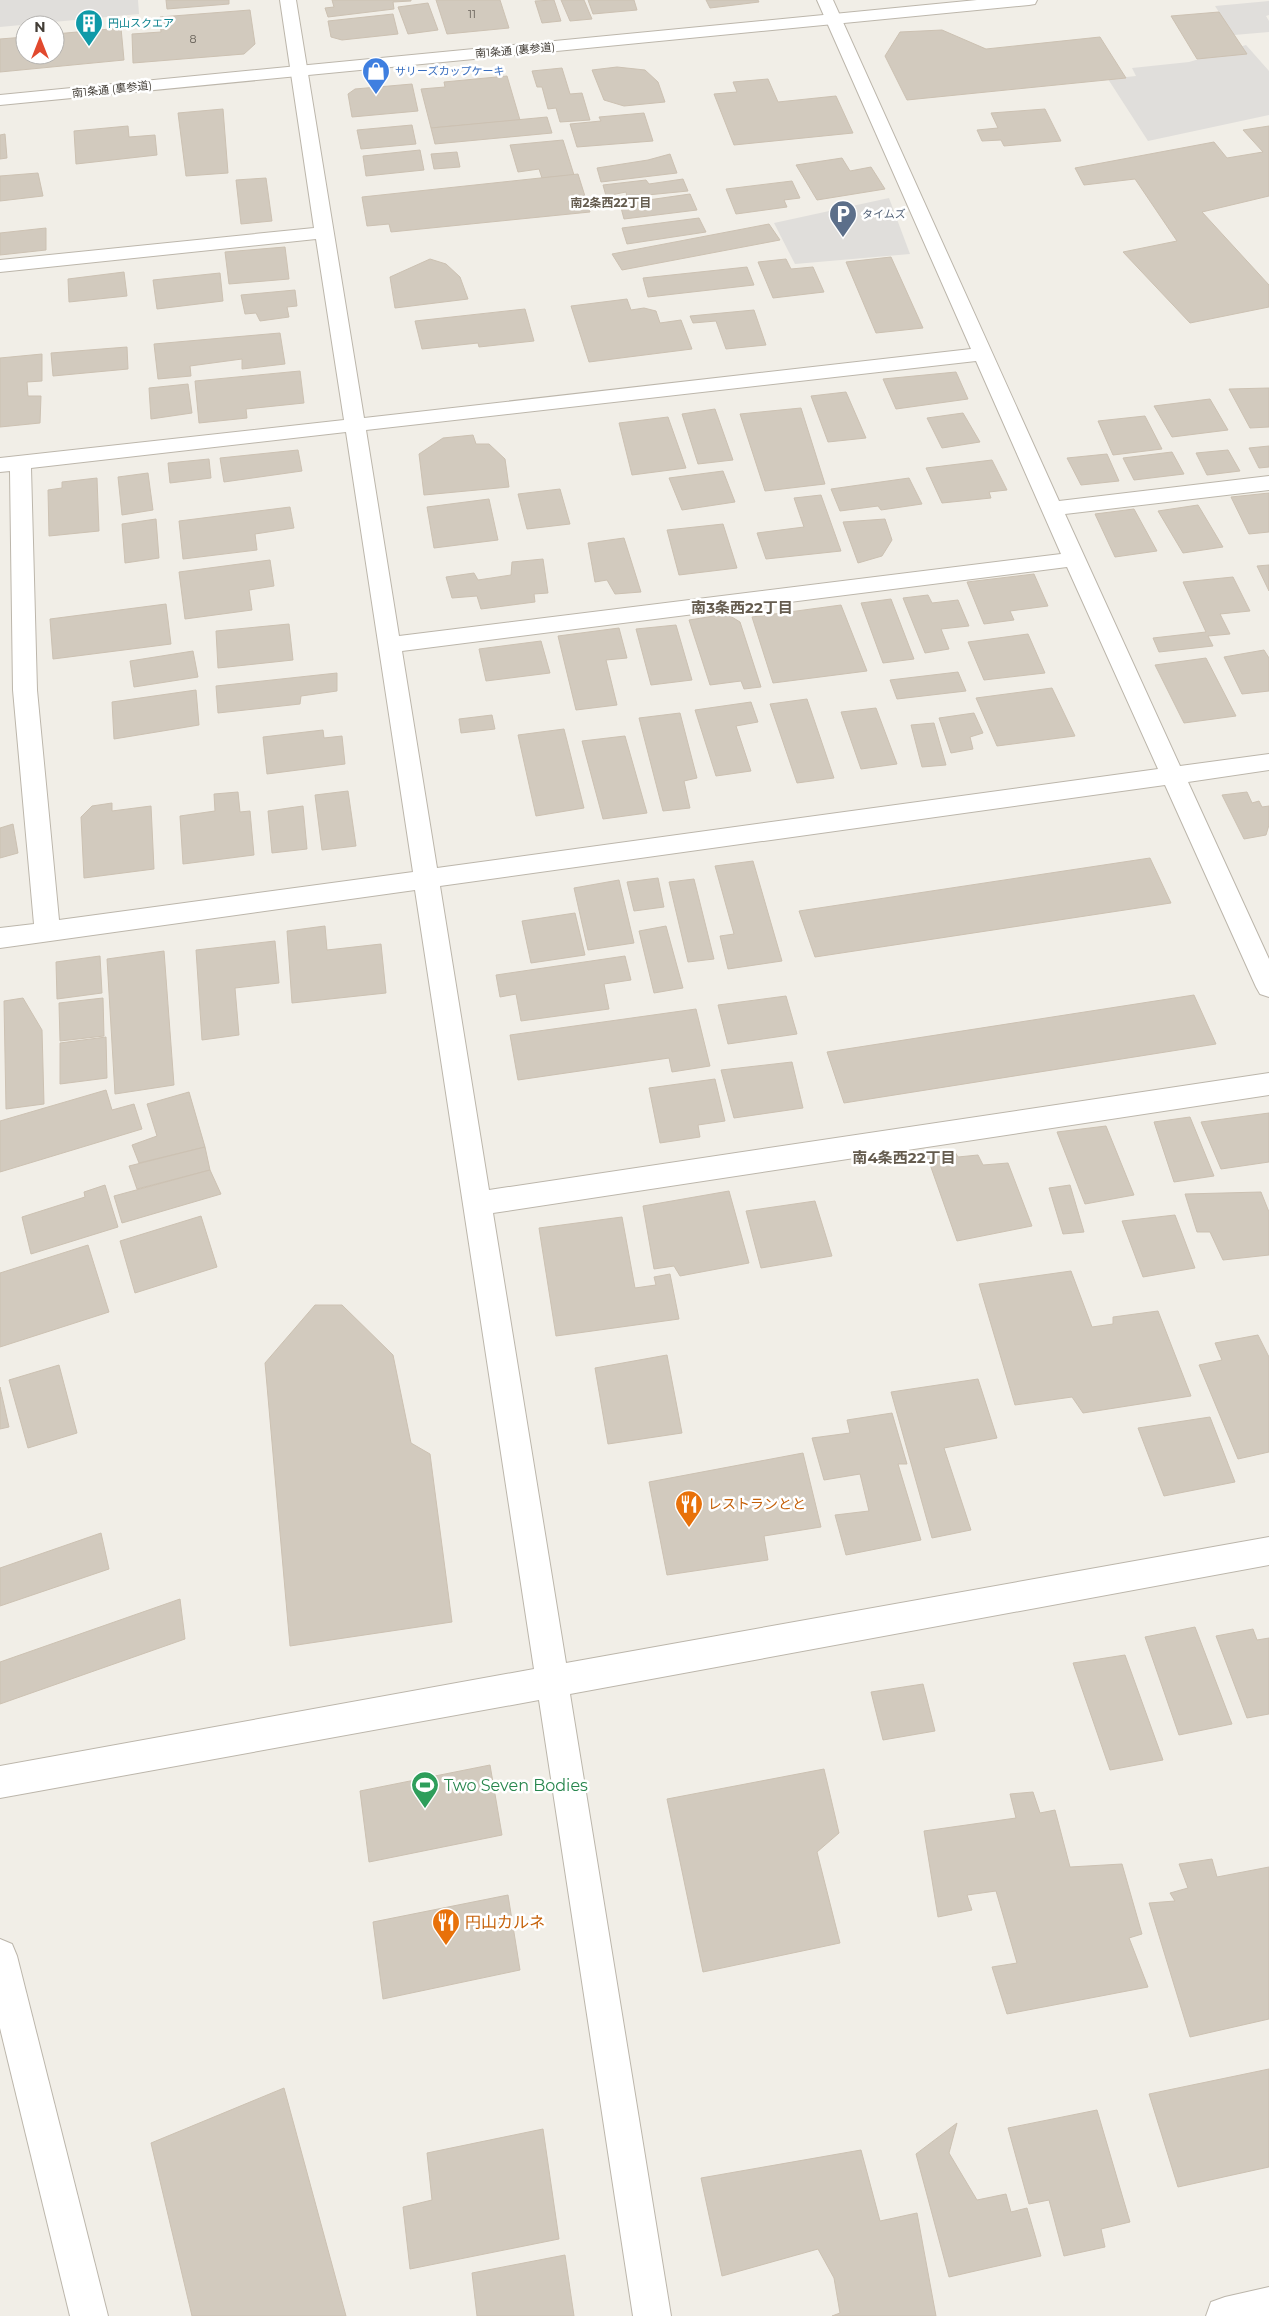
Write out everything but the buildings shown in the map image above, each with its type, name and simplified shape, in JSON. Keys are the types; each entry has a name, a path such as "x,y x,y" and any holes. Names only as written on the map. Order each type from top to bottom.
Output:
{"street":[{"path":"288,0 550,1681 652,2316"},
{"name":"南1条通 (裏参道)","path":"0,100 300,70 830,10 1029,0"},
{"path":"830,10 1052,509 1269,987"},
{"path":"0,266 324,233"},
{"path":"47,931 25,690 10,464 983,354"},
{"path":"1052,509 1269,483"},
{"path":"388,645 1075,560"},
{"path":"0,938 1269,762"},
{"path":"476,1204 1269,1084"},
{"path":"0,1782 1269,1551"},
{"path":"0,1956 89,2316"},
{"path":"1225,2316 1269,2306"}],"shaded area":[{"path":"0,0 138,0 139,14 65,21 65,15 15,15 15,26 0,27"},
{"path":"1269,1 1269,15 1266,16 1269,21 1269,32 1234,35 1215,6"},
{"path":"1246,45 1269,71 1269,115 1148,141 1108,79 1136,76 1132,68 1189,62"},
{"name":"タイムズ","path":"889,198 910,254 795,264 774,223"}],"place":[{"name":"円山スクエア","path":"89,47"},
{"name":"サリーズカップケーキ","path":"376,95"},
{"name":"タイムズ","path":"843,238"},
{"name":"レストランとと","path":"689,1528"},
{"name":"Two Seven Bodies","path":"425,1809"},
{"name":"円山カルネ","path":"446,1946"}],"district":[{"name":"南2条西22丁目","path":"611,202"},
{"name":"南3条西22丁目","path":"742,607"},
{"name":"南4条西22丁目","path":"904,1157"}]}
